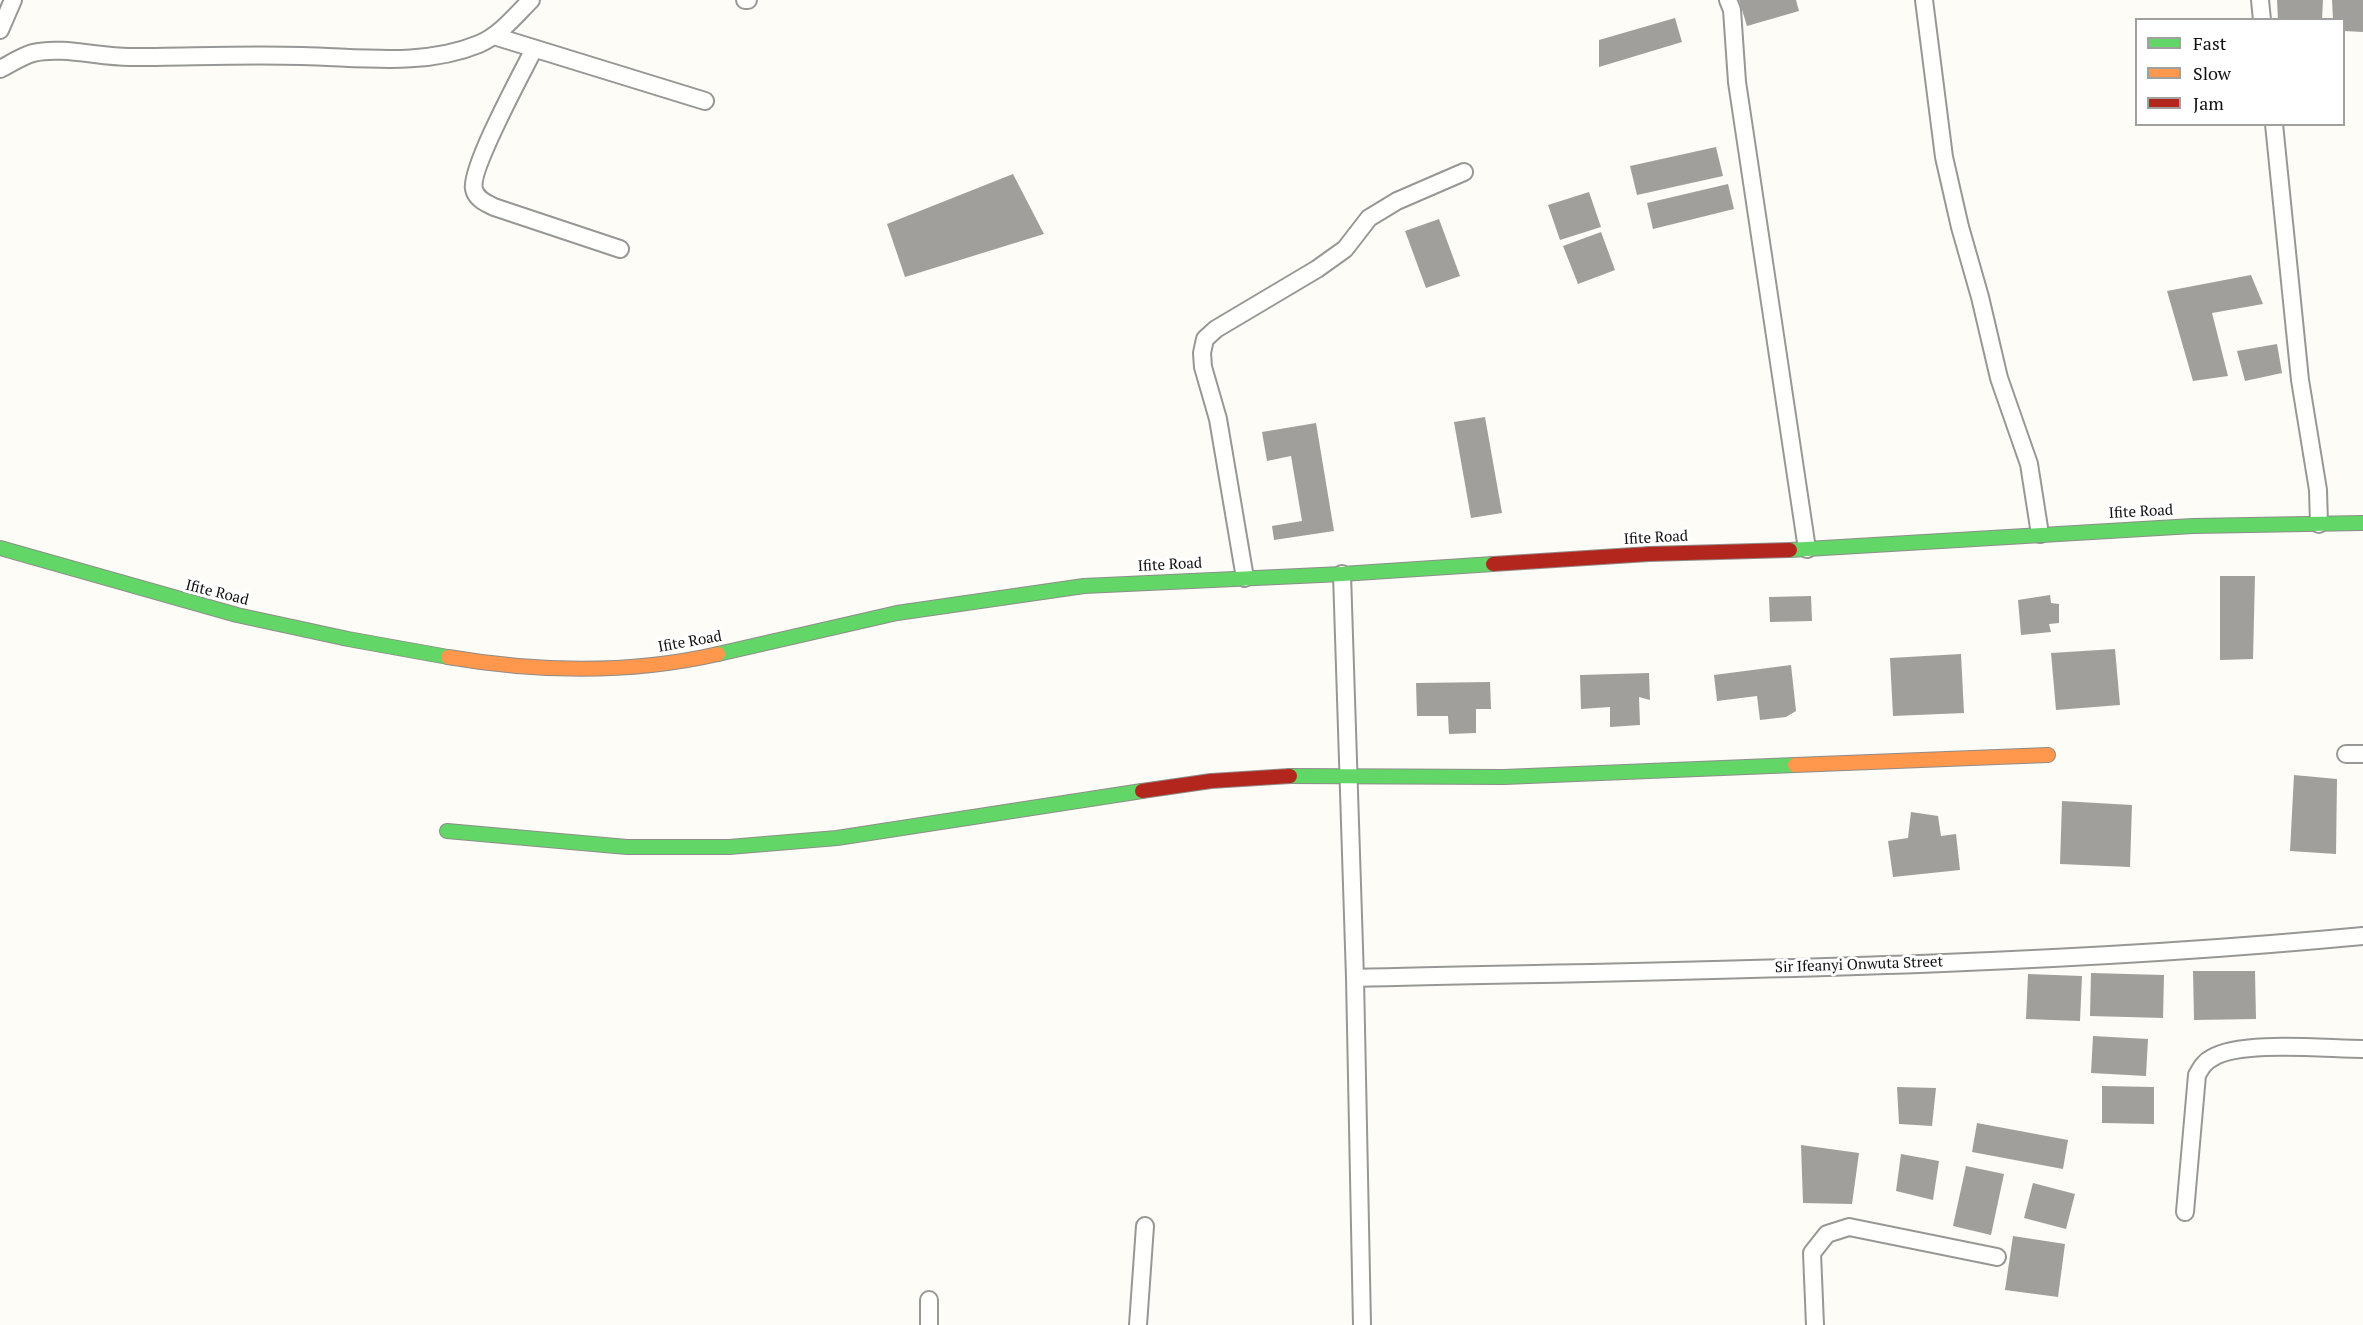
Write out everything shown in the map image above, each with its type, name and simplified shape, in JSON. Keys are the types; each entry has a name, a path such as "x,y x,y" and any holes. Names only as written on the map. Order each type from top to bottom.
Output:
{"street":[{"path":"0,30 13,0"},
{"path":"0,69 33,53 53,51 127,57 292,56 401,60 447,53 477,45 494,36 531,0"},
{"path":"1728,0 1732,10 1737,82 1807,549"},
{"path":"1924,0 1944,157 1999,378 2029,464 2040,534"},
{"path":"2260,0 2262,18"},
{"path":"494,36 705,101"},
{"path":"534,49 484,150 475,175 474,189 481,201 494,207 620,249"},
{"path":"2274,126 2300,380 2319,490 2319,524"},
{"path":"1245,578 1218,419 1203,367 1202,353 1205,339 1216,329 1317,269 1345,249 1369,218 1397,201 1464,172"},
{"name":"Ifite Road","path":"0,548 237,615 348,639 446,656 549,667 616,668 682,662 897,613 1083,586 1342,574 1649,554 1807,549 2193,526 2363,523"},
{"path":"1342,574 1355,978 1362,1325"},
{"path":"447,831 627,847 729,848 837,838 1210,781 1287,776 1504,777 2048,755"},
{"name":"Sir Ifeanyi Onwuta Street","path":"1355,978 2005,961 2274,945 2363,936"},
{"path":"2185,1212 2197,1075 2204,1064 2213,1057 2240,1047 2363,1049"},
{"path":"1138,1325 1145,1226"},
{"path":"1815,1325 1812,1253 1827,1234 1849,1227 1997,1257"},
{"path":"929,1300 929,1325"}],"building":[{"path":"1739,0 1796,0 1799,11 1747,26"},
{"path":"2277,0 2323,0 2322,18 2278,18"},
{"path":"2332,0 2363,0 2363,32 2345,31 2345,18 2333,18"},
{"path":"1675,18 1682,42 1599,67 1599,40"},
{"path":"1716,147 1723,176 1637,195 1630,166"},
{"path":"1013,174 1044,234 905,277 887,224"},
{"path":"1728,184 1734,209 1653,229 1647,203"},
{"path":"1589,192 1601,227 1560,240 1548,205"},
{"path":"1439,219 1460,276 1426,288 1405,231"},
{"path":"1601,232 1615,270 1578,284 1563,246"},
{"path":"2251,275 2263,304 2212,313 2228,376 2193,381 2167,291"},
{"path":"2277,344 2282,373 2245,381 2237,351"},
{"path":"1485,417 1502,513 1471,518 1454,422"},
{"path":"1316,423 1334,531 1274,540 1272,526 1302,521 1291,456 1267,461 1262,432"},
{"path":"2220,576 2255,576 2253,659 2220,660"},
{"path":"2050,595 2051,603 2059,604 2059,623 2049,624 2051,632 2021,635 2018,600"},
{"path":"1811,596 1812,621 1770,622 1769,597"},
{"path":"2115,649 2120,705 2056,710 2051,653"},
{"path":"1961,654 1964,713 1893,716 1890,658"},
{"path":"1791,665 1796,711 1786,717 1760,720 1757,696 1717,701 1714,675"},
{"path":"1649,673 1650,700 1639,697 1640,725 1610,727 1610,707 1581,709 1580,675"},
{"path":"1490,682 1491,709 1476,709 1476,733 1449,734 1448,716 1417,716 1416,683"},
{"path":"2294,775 2337,779 2336,854 2290,851"},
{"path":"2062,801 2132,805 2130,867 2060,864"},
{"path":"1911,812 1938,816 1941,836 1956,834 1960,870 1893,877 1888,841 1908,838"},
{"path":"2193,971 2255,971 2256,1019 2194,1020"},
{"path":"2091,973 2164,975 2163,1018 2090,1016"},
{"path":"2028,974 2082,976 2080,1021 2026,1019"},
{"path":"2093,1036 2148,1039 2146,1076 2091,1073"},
{"path":"2102,1086 2154,1087 2154,1124 2102,1123"},
{"path":"1897,1087 1936,1088 1932,1126 1899,1124"},
{"path":"1977,1123 2068,1140 2063,1169 1972,1152"},
{"path":"1801,1145 1859,1153 1852,1204 1803,1203"},
{"path":"1901,1154 1939,1161 1933,1200 1896,1191"},
{"path":"1966,1166 2004,1174 1991,1235 1953,1226"},
{"path":"2033,1183 2075,1194 2066,1229 2024,1218"},
{"path":"2013,1236 2065,1244 2058,1297 2005,1290"}],"traffic: fast":[{"path":"1790,550 2193,526 2363,523"},
{"path":"0,548 237,615 348,639 448,657"},
{"path":"718,654 897,613 1084,586 1342,574 1493,564"},
{"path":"1290,776 1504,777 1795,765"},
{"path":"447,831 627,847 729,847 837,838 1142,791"}],"traffic: slow":[{"path":"448,657 515,666 583,669 651,665 718,654"},
{"path":"1795,765 2048,755"}],"traffic: jam":[{"path":"1493,564 1649,554 1790,550"},
{"path":"1142,791 1211,781 1290,776"}]}
